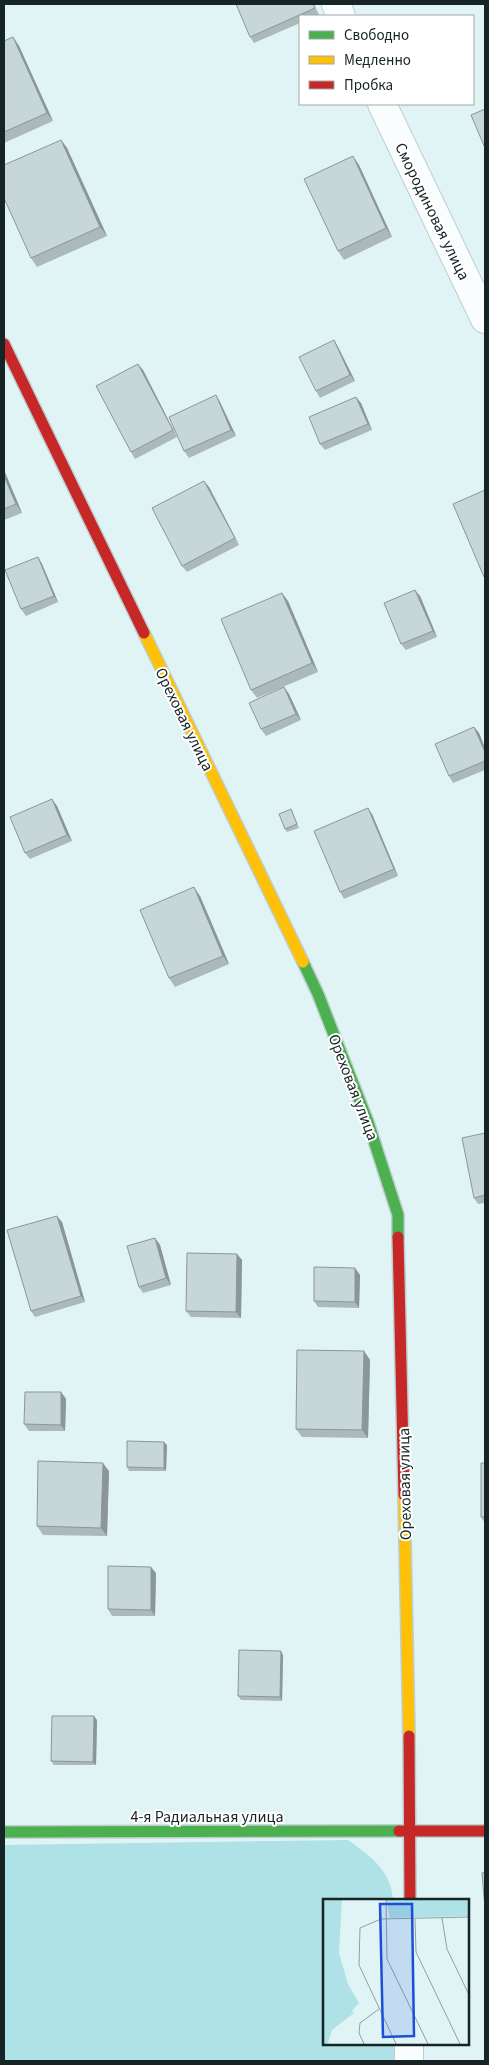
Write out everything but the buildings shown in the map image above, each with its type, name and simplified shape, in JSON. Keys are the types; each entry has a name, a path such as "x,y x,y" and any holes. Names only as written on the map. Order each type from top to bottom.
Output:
{"street":[{"name":"Смородиновая улица","path":"382,105 485,318"},
{"name":"Ореховая улица","path":"4,344 318,994 368,1122 398,1215 411,1832 410,1899"},
{"path":"411,1832 485,1831"},
{"name":"4-я Радиальная улица","path":"4,1832 411,1832"},
{"path":"409,2045 409,2061"}],"shaded area":[{"path":"348,1840 371,1858 384,1872 393,1899 323,1899 323,2045 395,2045 395,2061 4,2061 4,1845"}],"traffic: fast":[{"path":"303,962 318,994 368,1122 398,1215 398,1237"},
{"path":"4,1832 399,1831"}],"traffic: slow":[{"path":"144,633 303,962"},
{"path":"404,1495 409,1736"}],"traffic: jam":[{"path":"4,344 144,633"},
{"path":"398,1237 404,1495"},
{"path":"409,1736 410,1899"},
{"path":"399,1831 485,1831"}]}
